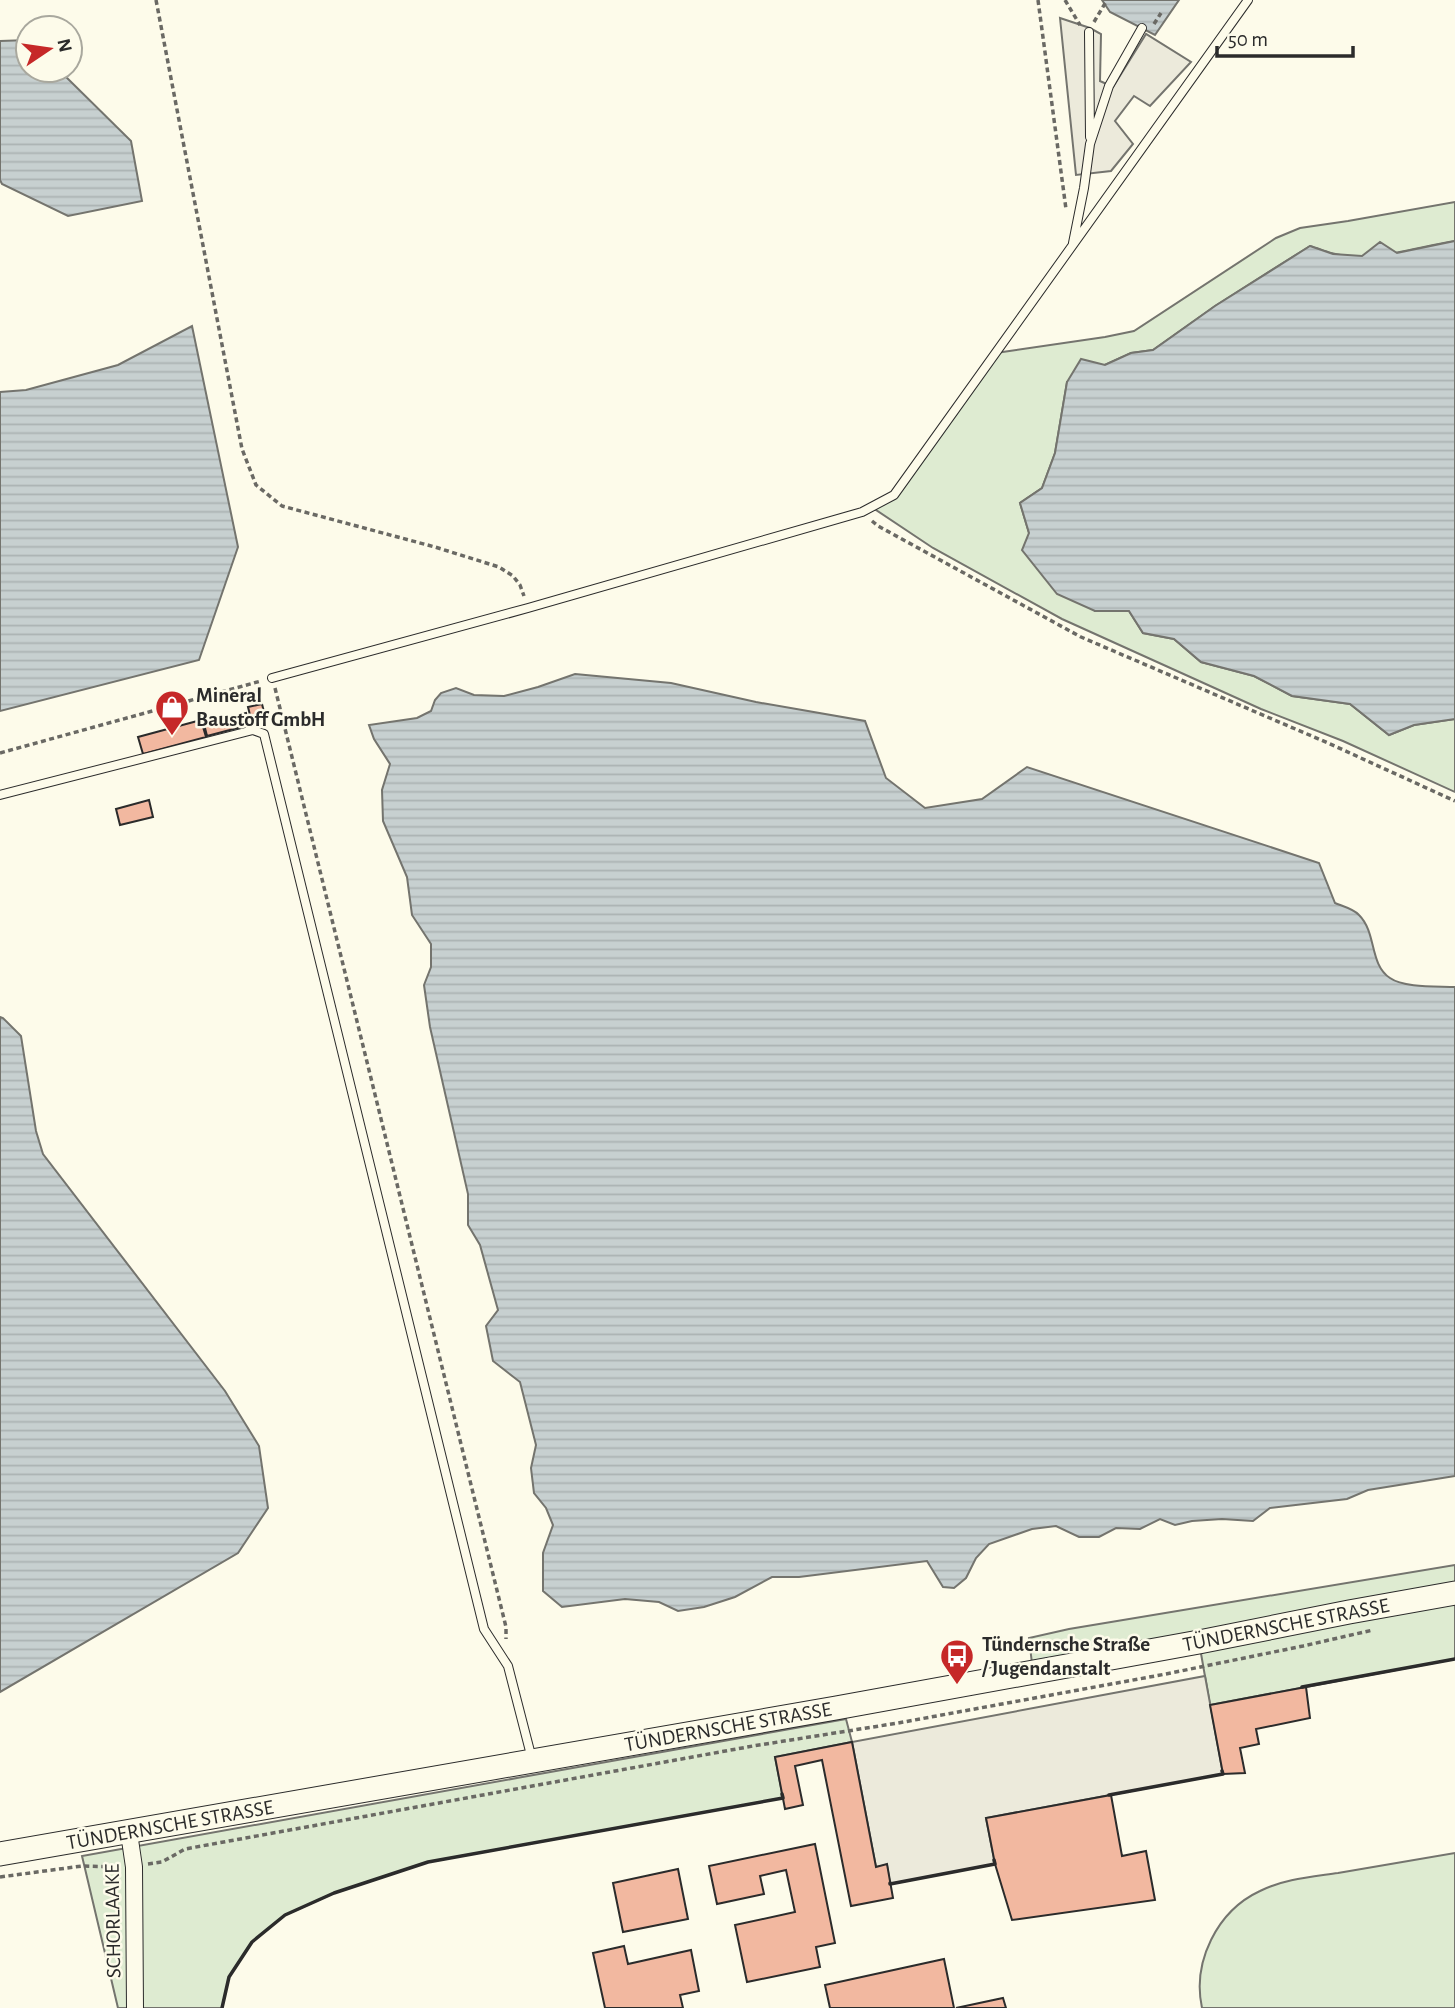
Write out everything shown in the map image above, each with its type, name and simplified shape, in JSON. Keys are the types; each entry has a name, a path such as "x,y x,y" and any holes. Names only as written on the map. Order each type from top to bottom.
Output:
{"street":[{"name":"TÜNDERNSCHE STRASSE","path":"0,1854 1046,1670 1455,1593"},
{"name":"SCHORLAAKE","path":"129,1833 134,1867 135,2008"}],"lane":[{"path":"272,678 862,512 894,495 1248,0"},
{"path":"1090,144 1109,86 1142,28"},
{"path":"1072,248 1090,144 1088,32"},
{"path":"0,795 253,730 264,734 484,1629 508,1666 532,1761"}],"path":[{"path":"156,0 242,449 256,485 282,506 499,567 513,576 520,585 528,608"},
{"path":"1038,0 1067,214"},
{"path":"1065,0 1079,24 1088,32"},
{"path":"1098,15 1107,0"},
{"path":"862,512 878,526 1081,637 1455,801"},
{"path":"0,753 272,678 506,1627 508,1666"},
{"path":"0,1877 82,1866 134,1867 162,1862 184,1849 1126,1681 1383,1628"}],"green space":[{"path":"1455,202 1455,241 1362,257 1331,253 1310,246 1215,306 1153,350 1131,353 1067,382 1055,453 1042,488 1020,503 1029,533 1095,611 1129,611 1143,633 1174,639 1201,662 1254,676 1292,696 1350,704 1389,735 1414,725 1455,719 1455,792 1343,741 1261,709 1062,619 933,548 873,508 894,494 996,353 1134,331 1276,238 1300,228"},
{"path":"1455,1565 1455,1659 1210,1705 1199,1642 1033,1672 1029,1638 1069,1629"},
{"path":"846,1719 852,1742 775,1757 783,1798 428,1862 334,1893 285,1915 252,1942 229,1977 222,2008 118,2008 82,1856"},
{"path":"1455,1853 1455,2008 1202,2008 1201,1973 1211,1940 1231,1911 1245,1900 1269,1887 1288,1881"}],"shaded area":[{"path":"1102,0 1179,0 1155,35 1110,12"},
{"path":"1060,18 1101,34 1100,81 1113,87 1146,34 1191,62 1150,106 1134,96 1115,121 1133,144 1111,171 1076,175"},
{"path":"14,40 14,84 73,84 131,141 142,201 68,216 2,184 0,41"},
{"path":"1455,241 1455,719 1414,725 1389,735 1350,704 1292,696 1254,676 1201,662 1174,639 1143,633 1129,611 1095,611 1057,594 1022,550 1029,533 1020,503 1042,488 1055,453 1067,382 1081,359 1105,365 1131,353 1153,350 1215,306 1310,246 1333,254 1362,256 1380,242 1397,253"},
{"path":"192,326 238,547 199,660 0,711 0,392 26,390 118,365"},
{"path":"575,674 671,683 756,702 865,721 886,778 925,808 982,799 1027,767 1319,863 1335,903 1354,911 1365,922 1383,972 1404,983 1455,987 1455,1476 1368,1490 1347,1499 1270,1508 1253,1521 1222,1519 1175,1525 1160,1519 1140,1529 1116,1528 1099,1537 1079,1537 1056,1526 1032,1529 989,1544 976,1558 966,1578 954,1588 943,1587 927,1561 799,1577 772,1577 735,1597 704,1607 678,1611 659,1602 625,1599 562,1607 543,1591 543,1553 553,1525 546,1508 534,1493 531,1468 536,1445 520,1382 493,1361 486,1326 498,1310 480,1245 468,1225 468,1194 430,1027 424,985 431,967 431,944 412,915 407,877 383,821 382,790 390,764 374,739 369,725 417,718 431,711 441,693 456,688 474,695 504,696"},
{"path":"0,1017 21,1036 36,1131 43,1154 225,1391 259,1446 268,1508 238,1553 0,1692"},
{"path":"1205,1676 1223,1774 986,1818 995,1864 890,1884 887,1865 876,1867 852,1742"}],"building":[{"path":"262,704 266,720 252,723 248,707"},
{"path":"246,713 249,725 207,736 204,724"},
{"name":"Mineral Baustoff GmbH","path":"201,720 206,737 143,754 138,737"},
{"path":"149,800 153,817 120,825 116,809"},
{"path":"1306,1687 1310,1718 1256,1729 1259,1744 1240,1748 1245,1773 1223,1774 1210,1705"},
{"path":"852,1742 876,1867 887,1864 893,1898 851,1906 822,1760 795,1766 803,1805 785,1809 775,1757"},
{"path":"1111,1795 1122,1856 1146,1851 1155,1900 1012,1920 995,1864 986,1818"},
{"path":"815,1844 835,1943 816,1947 820,1967 747,1982 735,1925 795,1912 786,1870 760,1876 764,1894 717,1904 709,1866"},
{"path":"678,1869 688,1919 623,1932 613,1883"},
{"path":"624,1946 628,1964 691,1950 699,1991 680,1995 683,2008 605,2008 593,1953"},
{"path":"944,1959 954,2008 830,2008 825,1985"},
{"path":"1003,1998 1006,2008 956,2008"}],"wall":[{"path":"1302,1687 1455,1659"},
{"path":"1109,1795 1223,1774 1222,1771"},
{"path":"222,2008 229,1977 252,1942 285,1915 334,1893 428,1862 783,1798 782,1794"},
{"path":"890,1883 995,1864 994,1860"}],"place":[{"name":"Mineral Baustoff GmbH","path":"172,737"},
{"name":"Tündernsche Straße / Jugendanstalt","path":"957,1686"}]}
